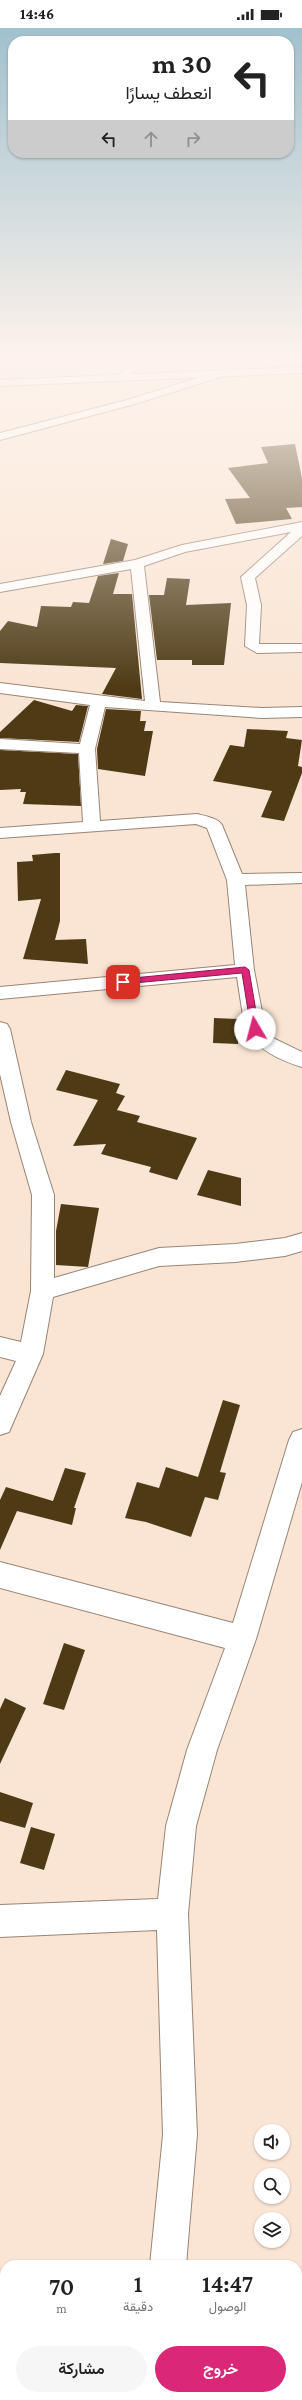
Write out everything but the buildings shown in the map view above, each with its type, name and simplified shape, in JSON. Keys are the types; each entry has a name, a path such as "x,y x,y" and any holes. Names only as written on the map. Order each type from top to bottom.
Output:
{"street":[{"path":"0,588 137,564 182,549 302,527"},
{"path":"302,527 248,577 254,605 252,646 257,649 302,648"},
{"path":"137,564 153,707"},
{"path":"0,688 98,702 153,707 262,713 302,712"},
{"path":"92,828 87,749 98,702"},
{"path":"0,744 87,749"},
{"path":"0,833 92,828 197,818 206,820 214,825 236,880 245,970 255,1029 266,1043 302,1060"},
{"path":"236,880 302,878"},
{"path":"0,993 245,970"},
{"path":"0,1029 6,1080 43,1195 44,1290 31,1354 0,1424"},
{"path":"44,1290 159,1257 235,1253 285,1247 302,1242"},
{"path":"0,1347 31,1354"},
{"path":"168,2260 180,2135 172,1914 181,1826 202,1750 242,1639 302,1440"},
{"path":"0,1575 242,1639"},
{"path":"0,1921 172,1914"}],"route":[{"path":"123,982 245,970 255,1029"}]}
